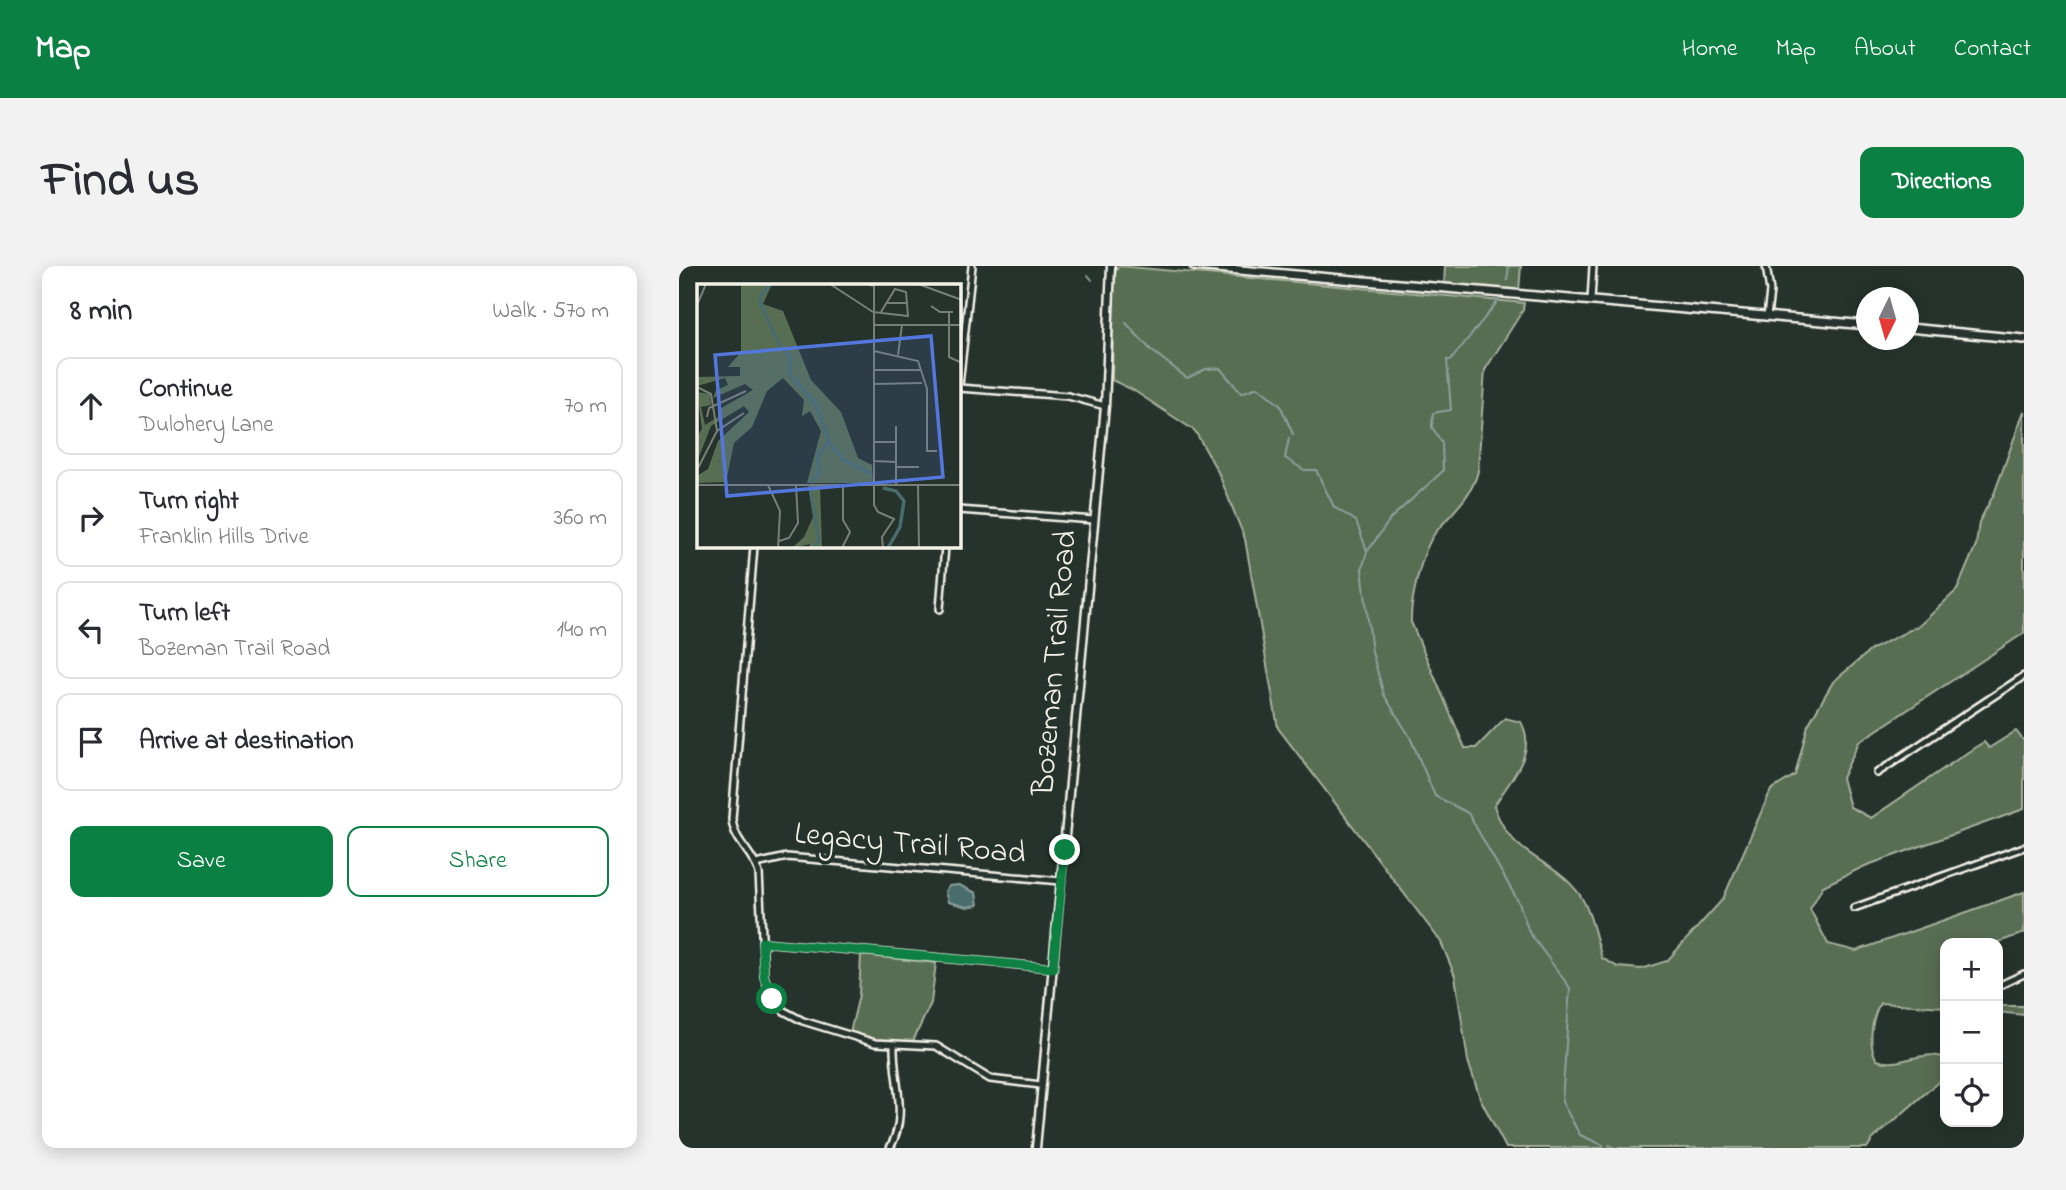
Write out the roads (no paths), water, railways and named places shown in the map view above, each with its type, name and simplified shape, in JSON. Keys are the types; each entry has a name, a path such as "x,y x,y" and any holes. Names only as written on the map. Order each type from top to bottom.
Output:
{"main road":[{"path":"1194,266 1856,324"},
{"path":"1919,329 2024,338"}],"street":[{"path":"961,348 972,266"},
{"name":"Bozeman Trail Road","path":"1035,1148 1105,406 1111,266"},
{"path":"1304,276 1305,266"},
{"path":"1591,301 1593,266"},
{"path":"1766,266 1770,292 1767,317"},
{"path":"961,387 1069,397 1105,406"},
{"path":"961,510 1094,520"},
{"path":"754,548 731,819 737,840 756,864 766,985 772,999 784,1011 858,1039 894,1045 936,1046 981,1076 1041,1085"},
{"path":"940,609 945,548"},
{"path":"1877,773 2024,676"},
{"path":"1854,908 2024,848"},
{"name":"Legacy Trail Road","path":"756,864 787,857 1061,881"},
{"path":"762,942 1053,968"},
{"path":"2003,984 2024,974"},
{"path":"890,1148 897,1133 901,1111 894,1045"}],"water":[{"path":"959,885 976,893 978,905 967,907 948,902 945,891 949,886"}],"waterway":[{"path":"1507,280 1509,266"},
{"path":"1088,275 1092,280"},
{"path":"1502,296 1451,360 1447,360 1451,410 1433,413 1432,427 1442,443 1443,471 1391,518 1367,552 1362,569 1372,652 1384,695 1410,737 1435,796 1468,813 1519,903 1529,932 1570,988 1562,1102 1580,1135 1603,1145"},
{"path":"1126,323 1151,350 1187,378 1206,369 1220,368 1241,393 1258,387 1280,405 1293,434"},
{"path":"1289,438 1285,458 1304,470 1316,470 1334,507 1356,521 1367,551"},
{"path":"1609,1145 1615,1148"}]}
